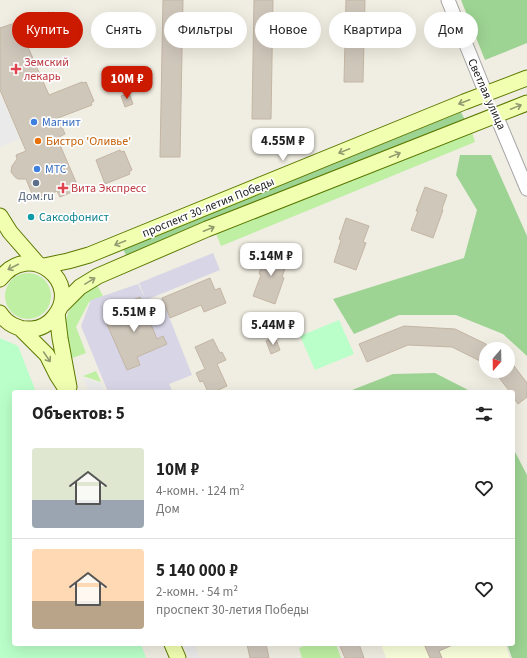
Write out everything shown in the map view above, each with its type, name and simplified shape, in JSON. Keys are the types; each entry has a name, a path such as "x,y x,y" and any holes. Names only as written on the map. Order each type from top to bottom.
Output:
{"main road":[{"name":"проспект 30-летия Победы","path":"0,278 5,271 15,265 26,262 40,264 68,261 89,255 527,78"},
{"name":"Светлая улица","path":"486,94 496,115"},
{"name":"проспект 30-летия Победы","path":"10,325 31,329 42,327 51,321 80,287 98,276 207,229 527,103"},
{"path":"0,216 10,232 40,264 53,273 60,283 62,295 59,310 60,338 69,390"},
{"path":"0,313 10,325 47,355 57,375 68,390"},
{"path":"173,646 178,658"}],"street":[{"name":"Светлая улица","path":"448,0 486,94"},
{"name":"Светлая улица","path":"496,115 527,188"}],"shaded area":[{"path":"0,93 20,139 0,147"},
{"path":"213,253 220,270 146,300 139,283"},
{"path":"138,284 148,305 162,299 192,375 169,384 172,390 107,390 81,326 91,300"},
{"path":"83,378 101,383 104,390 88,390"},
{"path":"185,646 195,646 199,658 189,658"},
{"path":"382,646 506,646 510,658 386,658"}],"green space":[{"path":"461,0 527,0 527,43 485,60 478,42 478,12 466,12"},
{"path":"461,112 465,120 127,257 123,249"},
{"path":"471,129 475,142 221,246 215,231"},
{"path":"460,155 491,155 527,236 527,356 515,345 515,342 512,342 503,334 456,315 399,315 354,334 333,299 464,258 477,210 456,175"},
{"path":"23,273 33,273 41,277 47,283 51,291 51,301 47,309 41,315 33,319 23,319 15,315 9,309 5,301 5,291 9,283 15,277"},
{"path":"97,285 103,296 89,302 76,327 86,353 67,360 64,327 68,313 75,300 85,290"},
{"path":"339,320 354,354 315,370 300,336"},
{"path":"0,338 18,346 35,390 12,390 12,646 142,646 146,658 0,658"},
{"path":"96,371 101,382 83,376"},
{"path":"435,373 468,390 352,390 393,374"},
{"path":"515,452 527,475 527,658 512,658 508,646 515,646"},
{"path":"304,646 337,646 341,658 302,658 299,648"}],"building":[{"path":"163,0 183,0 183,12 164,12 164,48 182,48 180,157 160,157"},
{"path":"254,0 273,0 273,12 255,12 255,48 272,48 271,119 252,119"},
{"path":"346,0 365,0 365,12 346,12"},
{"path":"12,24 12,48 28,48 49,95 82,82 86,82 94,101 91,103 92,105 58,118 65,134 57,138 79,189 60,197 57,191 35,201 26,179 18,179 11,172 12,166 17,159 16,155 26,151 0,90 0,28"},
{"path":"345,48 364,48 363,82 344,82"},
{"path":"129,93 133,104 125,107 121,96"},
{"path":"120,150 121,152 124,151 132,170 129,172 130,174 105,184 96,160"},
{"path":"425,187 447,195 433,238 411,230"},
{"path":"346,218 369,226 363,242 366,243 356,270 334,262 341,240 339,239"},
{"path":"267,250 289,258 275,304 253,296 261,275 259,274"},
{"path":"210,278 215,290 220,288 226,303 204,312 201,305 170,318 162,298"},
{"path":"140,297 157,339 163,336 167,344 137,357 140,365 127,370 106,322 120,316 116,307"},
{"path":"404,326 455,329 482,342 479,342 479,360 452,347 408,345 367,362 359,344"},
{"path":"275,337 280,350 271,354 266,341"},
{"path":"213,339 220,353 222,352 226,360 217,364 227,386 218,390 207,390 203,381 200,382 196,373 205,369 195,347"},
{"path":"515,367 527,383 527,397 518,404 515,400 515,390 508,390 499,378 515,378"},
{"path":"247,646 266,646 269,658 250,658"},
{"path":"340,646 360,646 364,658 345,658"},
{"path":"425,646 450,646 439,651 442,658 430,658"}],"place":[{"name":"Земский лекарь","path":"16,69"},
{"name":"Магнит","path":"34,122"},
{"name":"Бистро 'Оливье'","path":"38,141"},
{"name":"МТС","path":"37,169"},
{"name":"Дом.ru","path":"36,183"},
{"name":"Вита Экспресс","path":"63,188"},
{"name":"Саксофонист","path":"31,217"}]}
